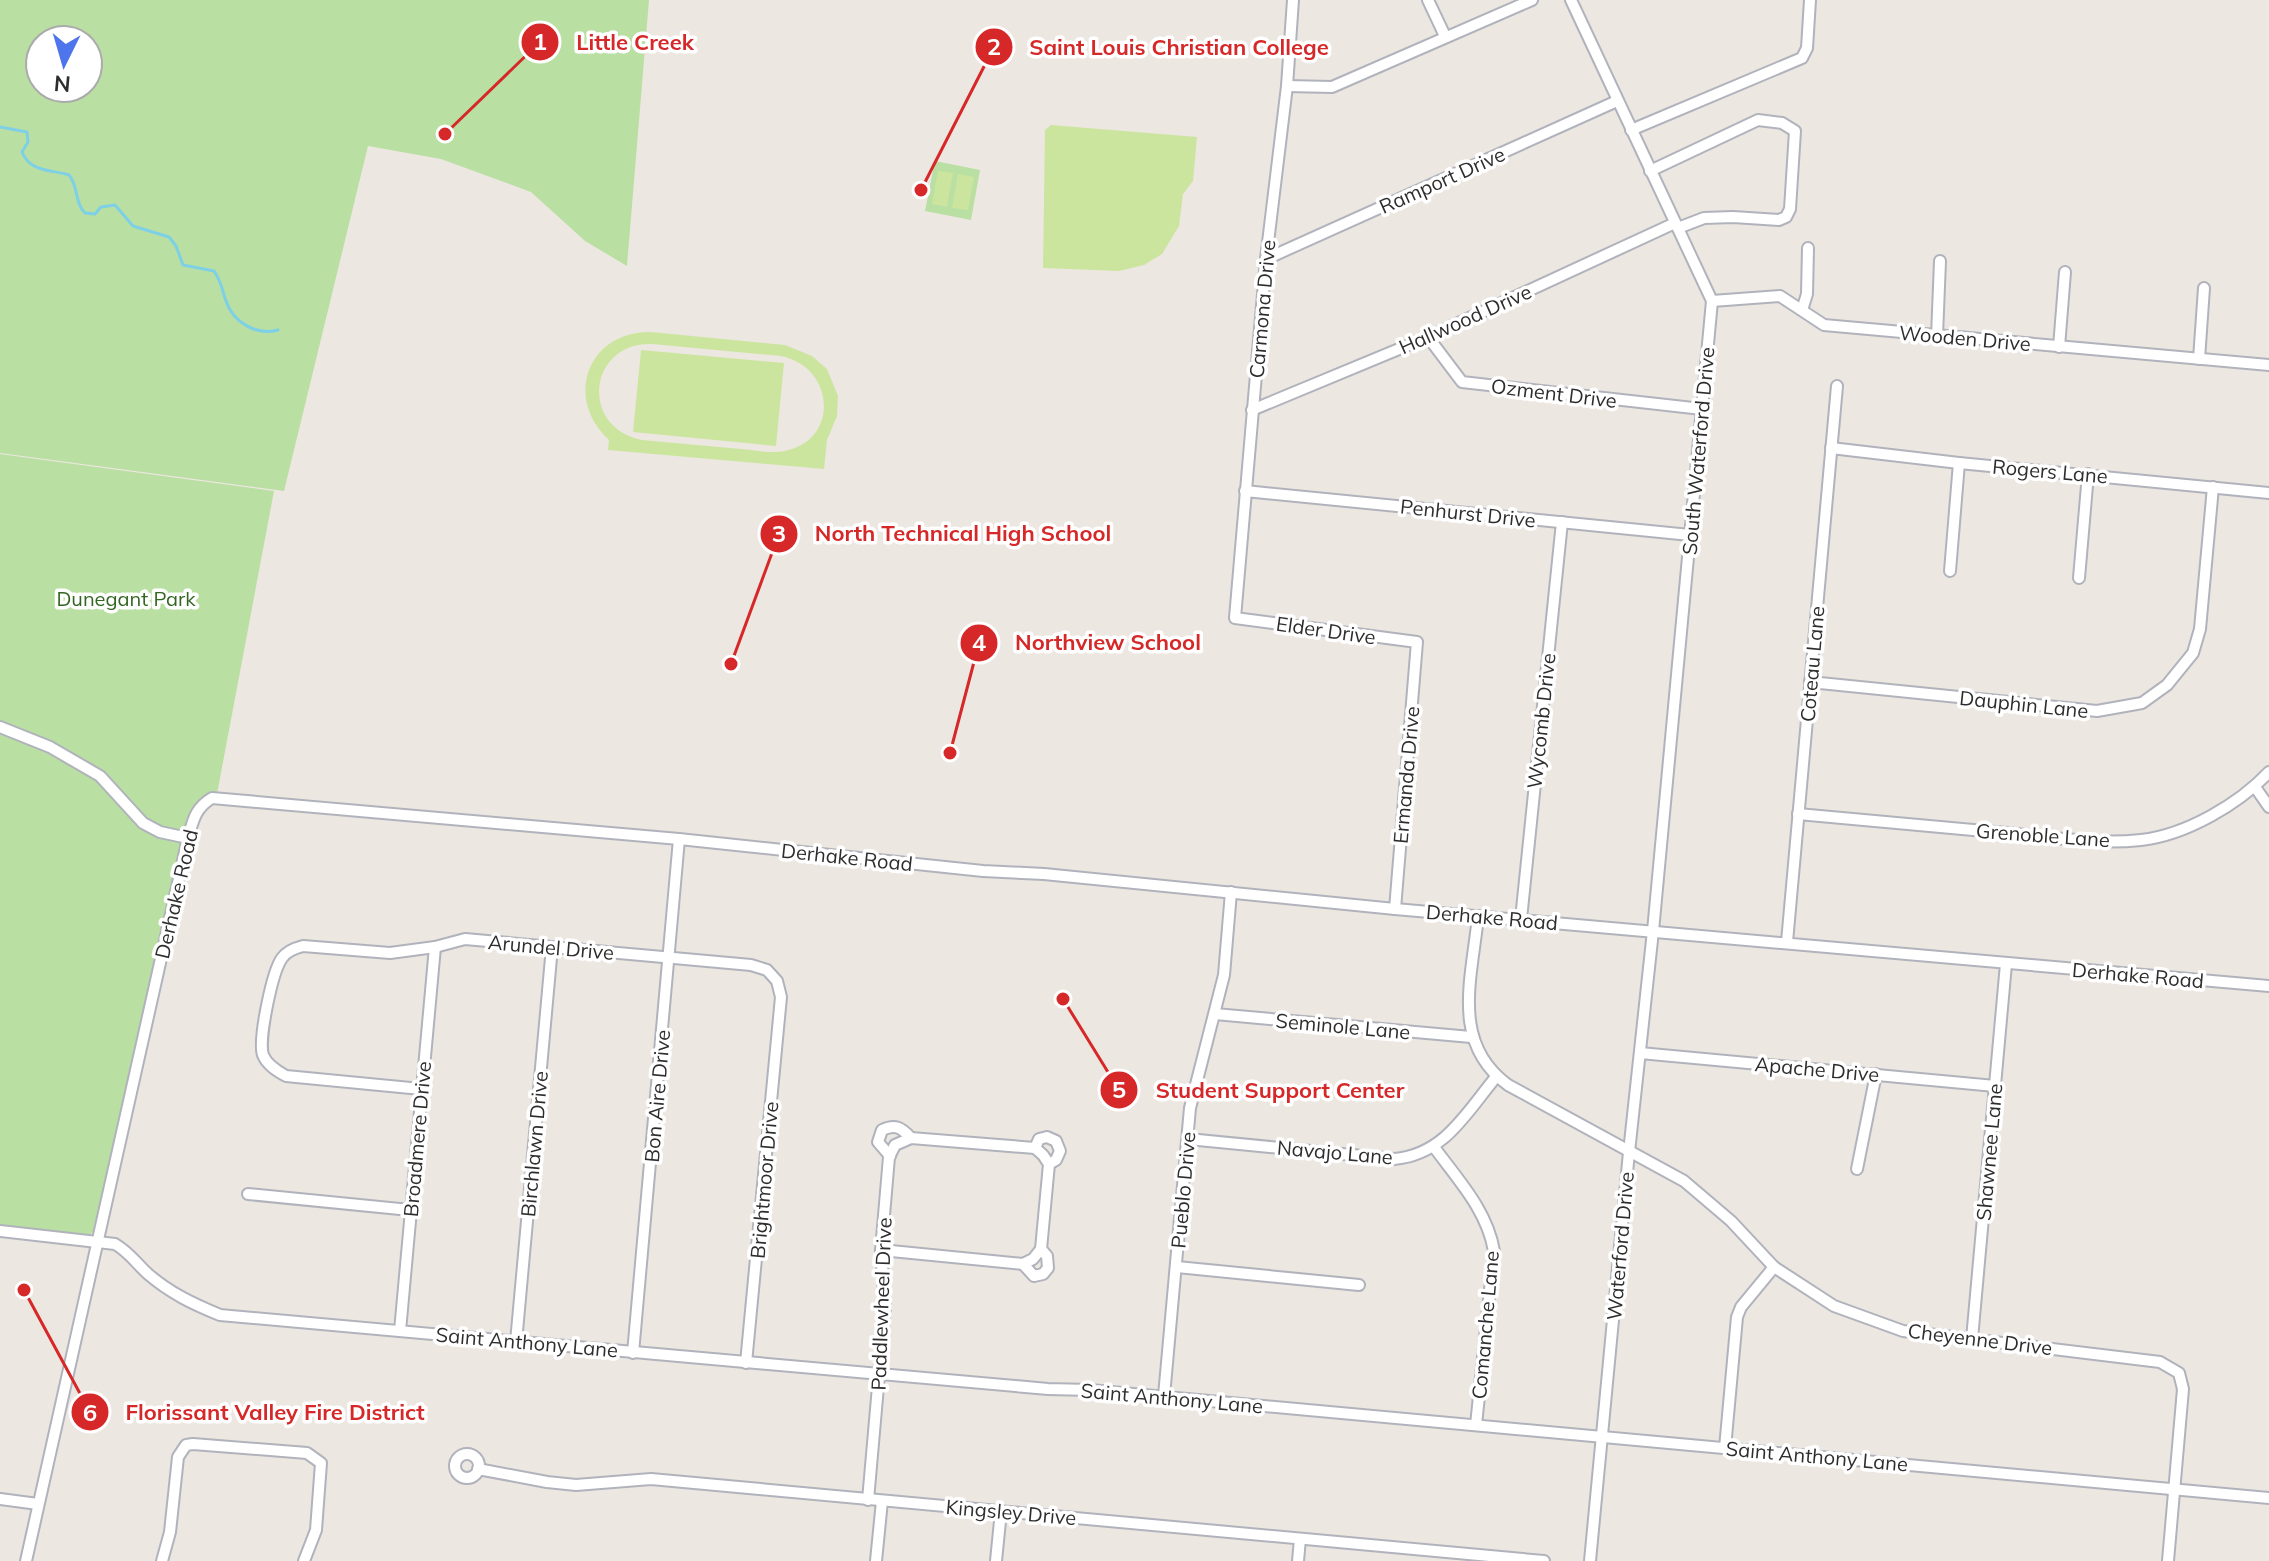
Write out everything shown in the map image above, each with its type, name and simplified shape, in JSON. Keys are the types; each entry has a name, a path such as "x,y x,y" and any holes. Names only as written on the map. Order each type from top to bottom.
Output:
{"street":[{"name":"Carmona Drive","path":"1235,618 1266,259 1287,86 1293,0"},
{"path":"1428,0 1445,36"},
{"path":"1287,86 1332,87 1532,0"},
{"path":"1571,0 1712,301"},
{"path":"1631,130 1802,58 1807,48 1810,0"},
{"name":"Ramport Drive","path":"1266,259 1617,101"},
{"name":"Hallwood Drive","path":"1252,410 1428,337 1676,226 1704,218 1779,220 1786,217 1790,209 1795,131 1782,123 1758,120 1650,171"},
{"path":"1802,310 1807,294 1808,248"},
{"path":"1937,336 1940,261"},
{"path":"2059,347 2065,272"},
{"path":"2199,359 2204,288"},
{"name":"Wooden Drive","path":"1712,301 1780,296 1824,325 2269,365"},
{"name":"South Waterford Drive","path":"1653,931 1712,301"},
{"name":"Ozment Drive","path":"1428,337 1462,382 1702,409"},
{"name":"Coteau Lane","path":"1787,942 1837,386"},
{"name":"Rogers Lane","path":"1831,448 2269,493"},
{"path":"1950,571 1959,463"},
{"path":"2079,578 2088,474"},
{"name":"Dauphin Lane","path":"1810,682 2097,711 2142,703 2167,685 2193,653 2200,629 2213,487"},
{"name":"Penhurst Drive","path":"1245,491 1690,535"},
{"name":"Wycomb Drive","path":"1521,919 1562,522"},
{"name":"Elder Drive","path":"1235,618 1417,642"},
{"name":"Ermanda Drive","path":"1395,909 1417,642"},
{"path":"0,727 50,747 100,776 143,823 160,832 188,838"},
{"name":"Grenoble Lane","path":"1798,814 2084,841 2143,840 2189,826 2223,810 2255,787 2269,772"},
{"path":"2255,787 2269,807"},
{"name":"Derhake Road","path":"26,1561 188,838 195,814 201,805 212,798 679,839 1395,909 2269,986"},
{"name":"Bon Aire Drive","path":"633,1353 679,839"},
{"name":"Pueblo Drive","path":"1164,1396 1190,1108 1224,975 1231,892"},
{"name":"Cheyenne Drive","path":"1478,916 1469,1016 1471,1037 1486,1066 1496,1077 1684,1181 1731,1221 1774,1267 1834,1306 1903,1331 2160,1362 2179,1373 2183,1389 2176,1490"},
{"name":"Waterford Drive","path":"1590,1561 1653,931"},
{"name":"Arundel Drive","path":"421,1089 286,1076 264,1059 260,1045 276,971 282,958 292,949 303,946 390,953 465,939 751,965 767,970 777,981 781,997"},
{"name":"Broadmere Drive","path":"400,1331 435,947"},
{"name":"Birchlawn Drive","path":"516,1342 552,947"},
{"name":"Shawnee Lane","path":"1972,1339 2006,964"},
{"name":"Brightmoor Drive","path":"746,1363 781,997"},
{"name":"Seminole Lane","path":"1215,1014 1471,1037"},
{"name":"Apache Drive","path":"1640,1053 1995,1086"},
{"path":"1857,1169 1876,1074"},
{"name":"Navajo Lane","path":"1188,1139 1394,1159 1421,1155 1444,1139 1496,1077"},
{"name":"Paddlewheel Drive","path":"868,1500 885,1307 881,1250 893,1150 878,1142 882,1130 893,1126 903,1128 911,1138"},
{"path":"1035,1148 1039,1139 1047,1137 1056,1141 1060,1151 1056,1160 1049,1164"},
{"path":"881,1250 1023,1264 1033,1259 1041,1249 1049,1164 1035,1148 911,1138 893,1150"},
{"name":"Comanche Lane","path":"1434,1147 1483,1214 1491,1231 1494,1251 1476,1425"},
{"path":"248,1194 410,1210"},
{"name":"Saint Anthony Lane","path":"0,1231 115,1244 179,1298 220,1315 1048,1389 1164,1396 2269,1498"},
{"path":"1023,1264 1034,1276 1043,1274 1048,1268 1047,1256 1041,1249"},
{"path":"1177,1267 1359,1285"},
{"path":"1725,1448 1737,1317 1741,1307 1774,1267"},
{"path":"162,1561 170,1532 178,1457 186,1445 307,1453 321,1463 316,1530 304,1561"},
{"name":"Kingsley Drive","path":"478,1469 576,1485 651,1479 1544,1561"},
{"path":"2168,1561 2176,1490"},
{"path":"0,1499 38,1504"},
{"path":"876,1561 882,1501"},
{"path":"996,1561 1001,1511"},
{"path":"1298,1561 1300,1539"}],"green space":[{"path":"0,0 649,0 627,266 585,241 531,192 441,159 368,146 284,491 0,453"},
{"path":"1051,125 1197,137 1193,181 1183,194 1179,226 1162,254 1144,265 1119,271 1043,268 1045,130"},
{"path":"935,161 980,170 971,220 925,211"},
{"path":"938,171 953,173 947,207 932,204"},
{"path":"958,174 974,177 968,210 952,208"},
{"path":"651,332 785,345 812,356 827,369 838,396 837,416 827,440 824,469 608,450 609,440 595,423 587,405 585,387 589,370 598,355 611,343 629,335","holes":["652,344 781,356 799,363 812,374 824,404 822,419 815,433 803,444 785,451 642,440 622,432 608,420 601,404 599,387 604,370 615,356 631,347"]},
{"path":"641,350 784,363 776,446 633,432"},
{"name":"Dunegant Park","path":"0,454 274,491 217,794 201,797 187,818 96,1228 90,1235 0,1226"}],"waterway":[{"path":"0,127 27,132 28,142 22,152 26,159 36,167 69,175 85,213 95,214 101,207 115,205 133,226 169,237 183,265 214,271 229,309 240,321 262,331 278,330"}],"place":[{"name":"Little Creek","path":"445,134"},
{"name":"Saint Louis Christian College","path":"921,190"},
{"name":"North Technical High School","path":"731,664"},
{"name":"Northview School","path":"950,753"},
{"name":"Student Support Center","path":"1063,999"},
{"name":"Florissant Valley Fire District","path":"24,1290"}]}
